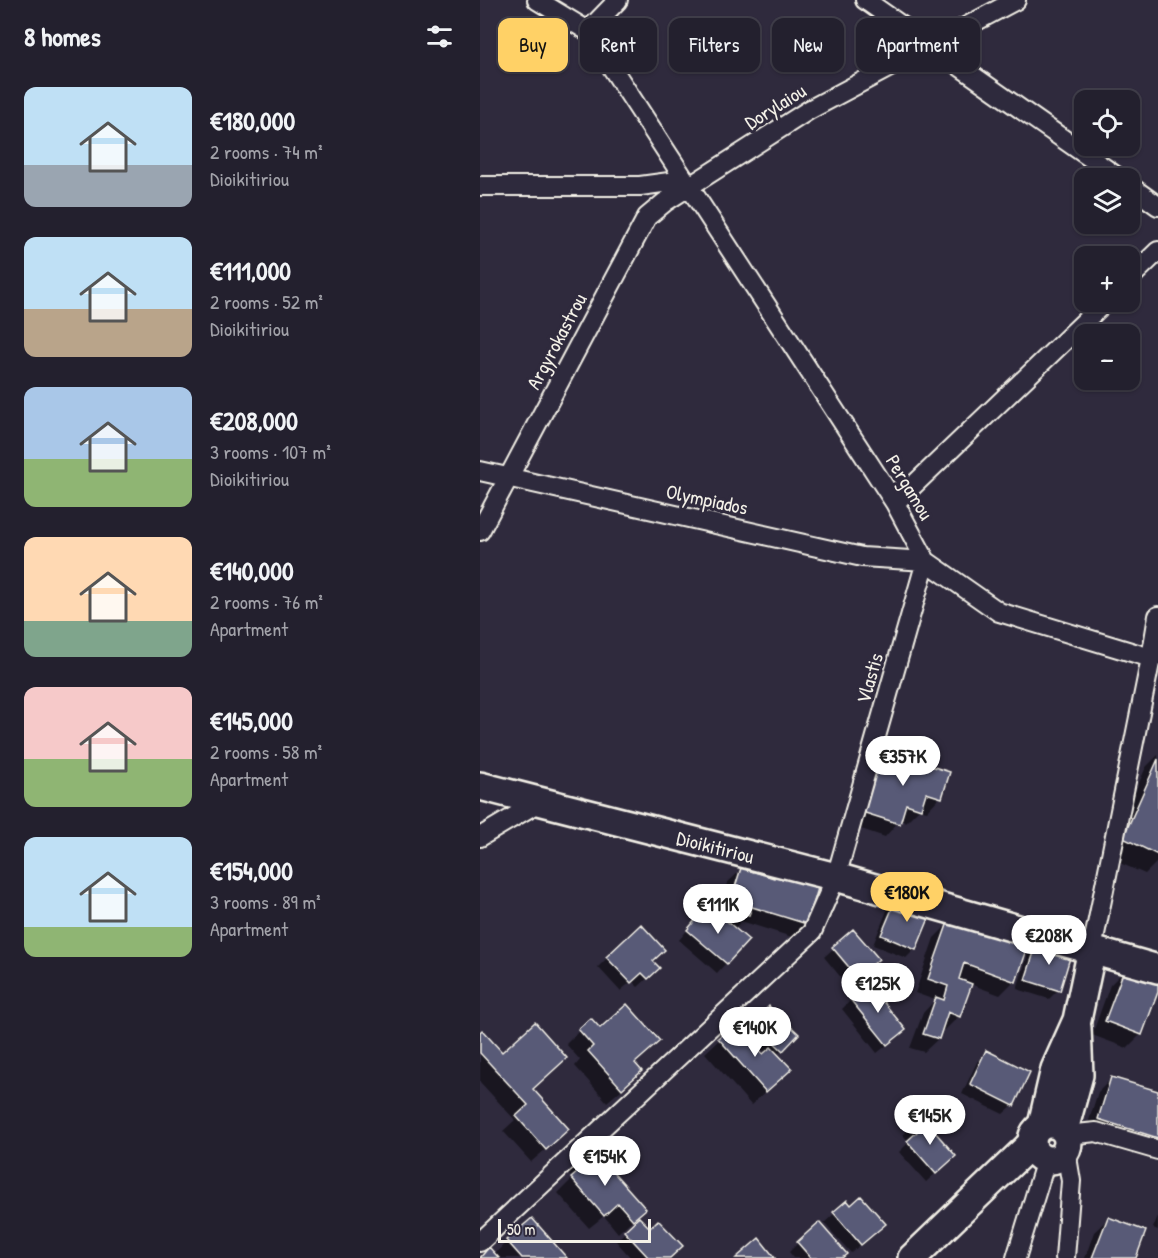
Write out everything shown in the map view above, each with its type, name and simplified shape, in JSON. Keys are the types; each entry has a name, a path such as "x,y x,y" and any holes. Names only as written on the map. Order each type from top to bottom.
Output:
{"street":[{"name":"Pergamou","path":"537,0 580,26"},
{"path":"601,18 618,0"},
{"path":"865,0 890,18"},
{"name":"Dorylaiou","path":"980,19 1016,0"},
{"name":"Pergamou","path":"614,72 895,503 926,561 999,612 1155,657"},
{"name":"Dorylaiou","path":"686,184 808,110 880,72"},
{"path":"967,72 1105,168"},
{"path":"480,186 686,184"},
{"name":"Argyrokastrou","path":"480,531 647,217 686,184"},
{"path":"1140,193 1158,206"},
{"path":"1140,268 1158,251"},
{"path":"895,503 1095,312"},
{"name":"Olympiados","path":"480,471 862,557 926,561"},
{"name":"Vlastis","path":"480,1242 812,932 836,877 926,561"},
{"path":"1016,1258 1053,1141 1079,1075 1077,1020 1155,657 1158,616"},
{"name":"Dioikitiriou","path":"480,786 836,877 1158,969"},
{"path":"480,837 539,802"},
{"path":"912,1258 1053,1141 1096,1132 1158,1150"},
{"path":"1053,1141 1071,1181 1065,1258"}],"building":[{"path":"890,753 950,772 942,798 926,793 921,809 906,804 900,824 862,812 877,764 886,766"},
{"path":"1158,759 1158,855 1123,838"},
{"path":"741,868 774,878 777,869 820,882 807,924 752,907 749,915 728,909"},
{"path":"897,897 932,911 916,950 881,935"},
{"path":"708,905 749,940 727,964 687,930"},
{"path":"979,919 1031,938 1016,982 964,963 959,979 972,984 960,1017 948,1012 939,1039 923,1034 936,997 944,1000 948,986 928,979 948,922 974,932"},
{"path":"641,924 665,950 653,961 660,968 648,979 642,973 631,983 606,957"},
{"path":"853,929 879,959 858,978 832,947"},
{"path":"1038,940 1072,951 1060,991 1025,980"},
{"path":"1124,970 1158,983 1158,992 1142,1035 1105,1021"},
{"path":"869,984 906,1030 887,1045 850,999"},
{"path":"627,1004 660,1041 635,1063 642,1071 622,1089 588,1051 593,1046 578,1029 591,1018 600,1028"},
{"path":"769,1006 799,1034 783,1051 753,1023"},
{"path":"535,1022 567,1058 533,1089 569,1129 546,1150 516,1116 528,1105 480,1053 480,1032 482,1030 502,1052"},
{"path":"735,1023 763,1054 771,1047 792,1069 766,1092 718,1038"},
{"path":"986,1050 1030,1072 1014,1106 970,1084"},
{"path":"1111,1077 1158,1091 1158,1138 1098,1119"},
{"path":"921,1116 956,1156 936,1174 907,1141 917,1132 911,1125"},
{"path":"592,1148 646,1209 633,1220 618,1203 604,1216 571,1178 586,1165 580,1159"},
{"path":"861,1196 886,1224 861,1245 833,1212 847,1200 851,1205"},
{"path":"639,1217 650,1228 658,1220 683,1246 670,1258 649,1258 624,1231"},
{"path":"1108,1217 1146,1231 1136,1258 1092,1258"},
{"path":"532,1218 567,1258 522,1258 506,1240"},
{"path":"819,1222 847,1254 842,1258 811,1258 797,1242"},
{"path":"759,1238 775,1258 736,1258"},
{"path":"489,1247 499,1258 480,1258"}]}
